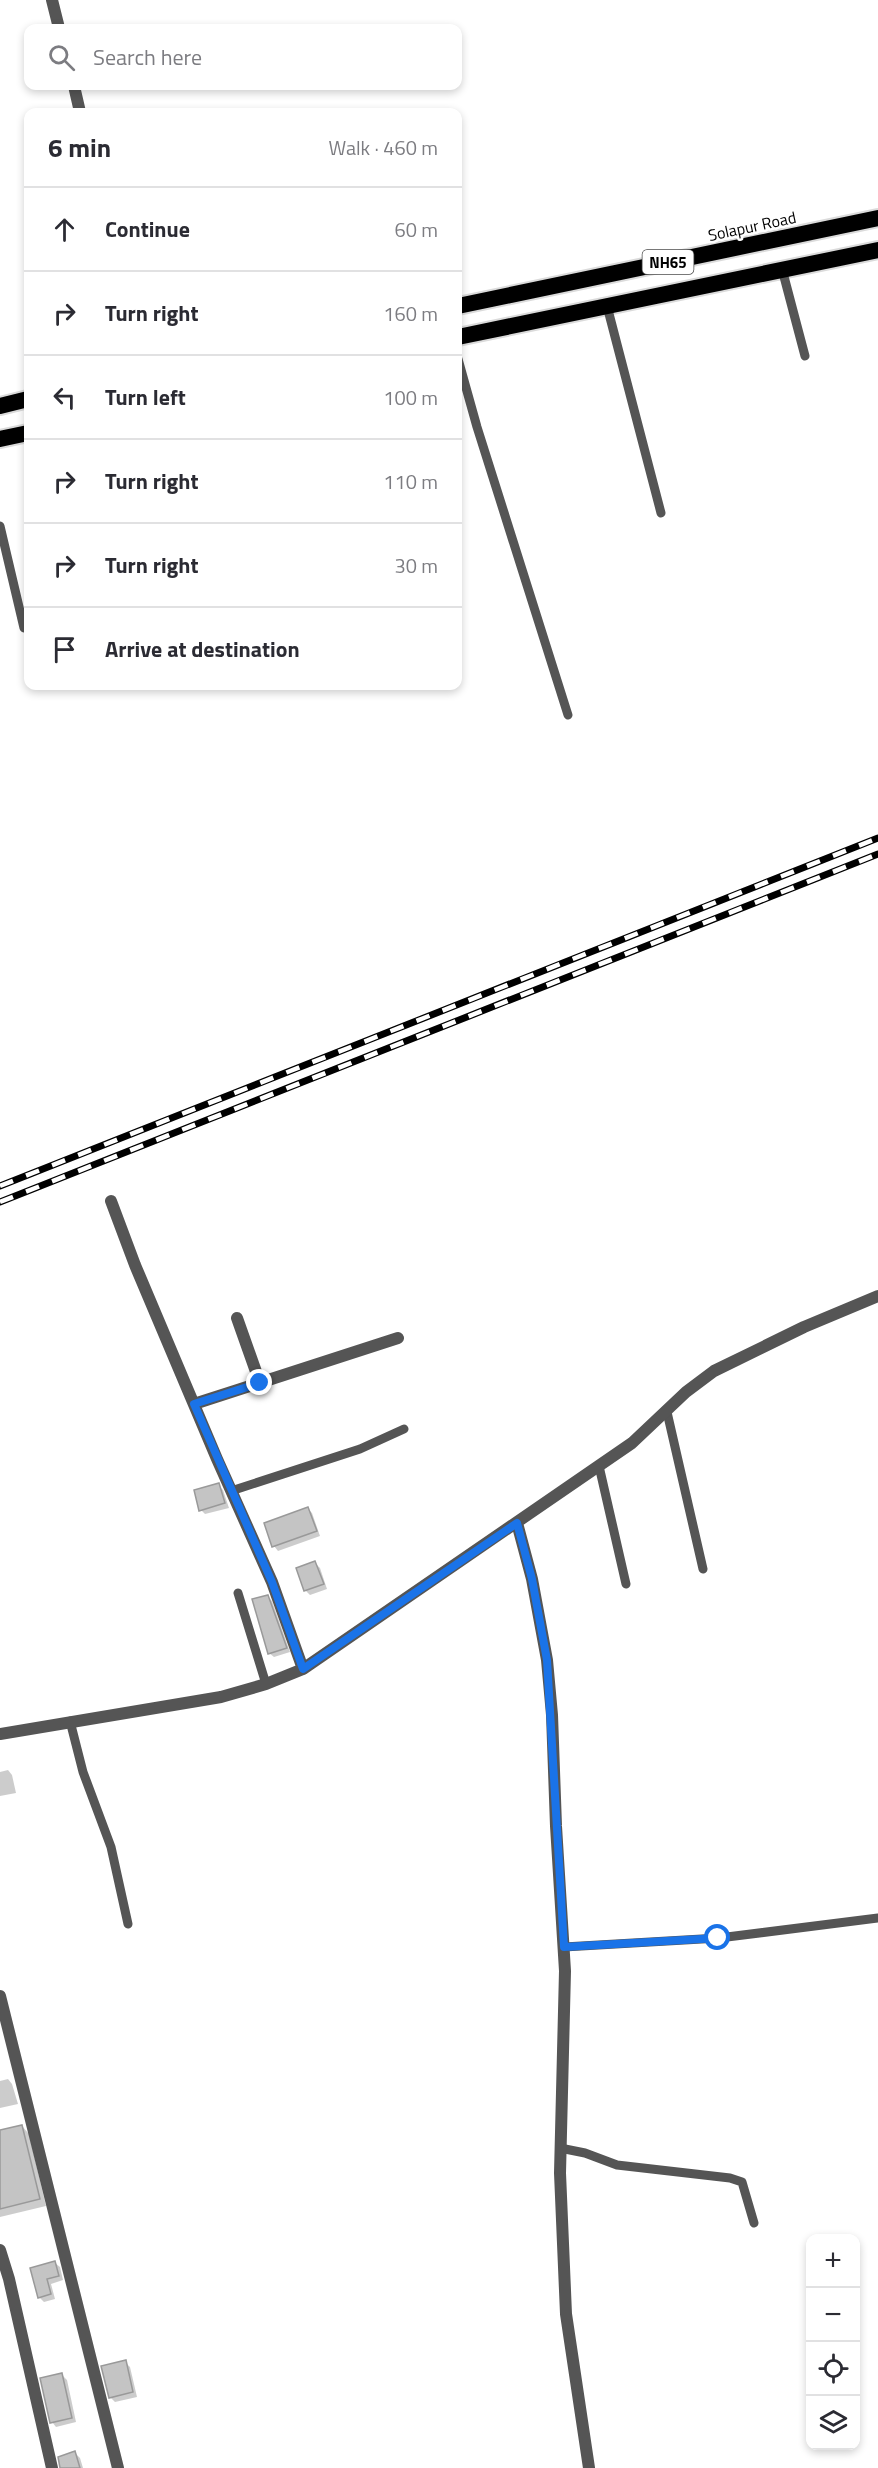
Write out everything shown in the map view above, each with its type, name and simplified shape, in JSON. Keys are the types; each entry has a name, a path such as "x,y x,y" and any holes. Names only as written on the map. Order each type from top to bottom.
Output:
{"highway":[{"name":"Solapur Road","path":"462,305 878,218"},
{"name":"NH65","path":"462,336 878,250"},
{"path":"0,406 24,400"},
{"path":"0,440 24,434"}],"street":[{"path":"52,0 58,24"},
{"path":"75,90 79,108"},
{"path":"111,1201 135,1265 272,1582 303,1669"},
{"path":"0,1734 220,1697 266,1684 303,1669 632,1443 686,1392 714,1371 804,1327 878,1296"},
{"path":"237,1318 260,1383"},
{"path":"194,1404 398,1338"},
{"path":"517,1523 532,1579 547,1660 565,1971 560,2148 566,2314 589,2468"},
{"path":"0,1996 118,2468"},
{"path":"0,2250 52,2468"}],"lane":[{"path":"782,269 805,356"},
{"path":"607,306 661,513"},
{"path":"462,374 477,428 568,715"},
{"path":"0,526 24,628"},
{"path":"667,1412 703,1569"},
{"path":"231,1491 360,1449 404,1429"},
{"path":"599,1466 626,1584"},
{"path":"238,1593 266,1684"},
{"path":"70,1721 83,1772 111,1847 128,1924"},
{"path":"564,1947 718,1938 878,1918"},
{"path":"560,2148 585,2153 617,2165 730,2178 742,2182 754,2223"}],"building":[{"path":"219,1483 225,1503 199,1511 194,1490"},
{"path":"308,1507 317,1531 272,1547 264,1523"},
{"path":"315,1561 324,1584 304,1591 296,1568"},
{"path":"268,1595 287,1648 268,1654 252,1599"},
{"path":"22,2125 40,2199 0,2209 0,2130"},
{"path":"55,2261 59,2276 47,2279 51,2294 38,2298 30,2268"},
{"path":"126,2360 133,2392 109,2398 101,2366"},
{"path":"62,2373 72,2418 50,2423 40,2378"},
{"path":"75,2451 80,2468 60,2468 58,2457"}],"railway":[{"path":"0,1186 878,838"},
{"path":"0,1202 878,854"}],"route":[{"path":"260,1383 194,1404 272,1582 303,1669 517,1523 532,1579 547,1660 564,1947 718,1938"}]}
